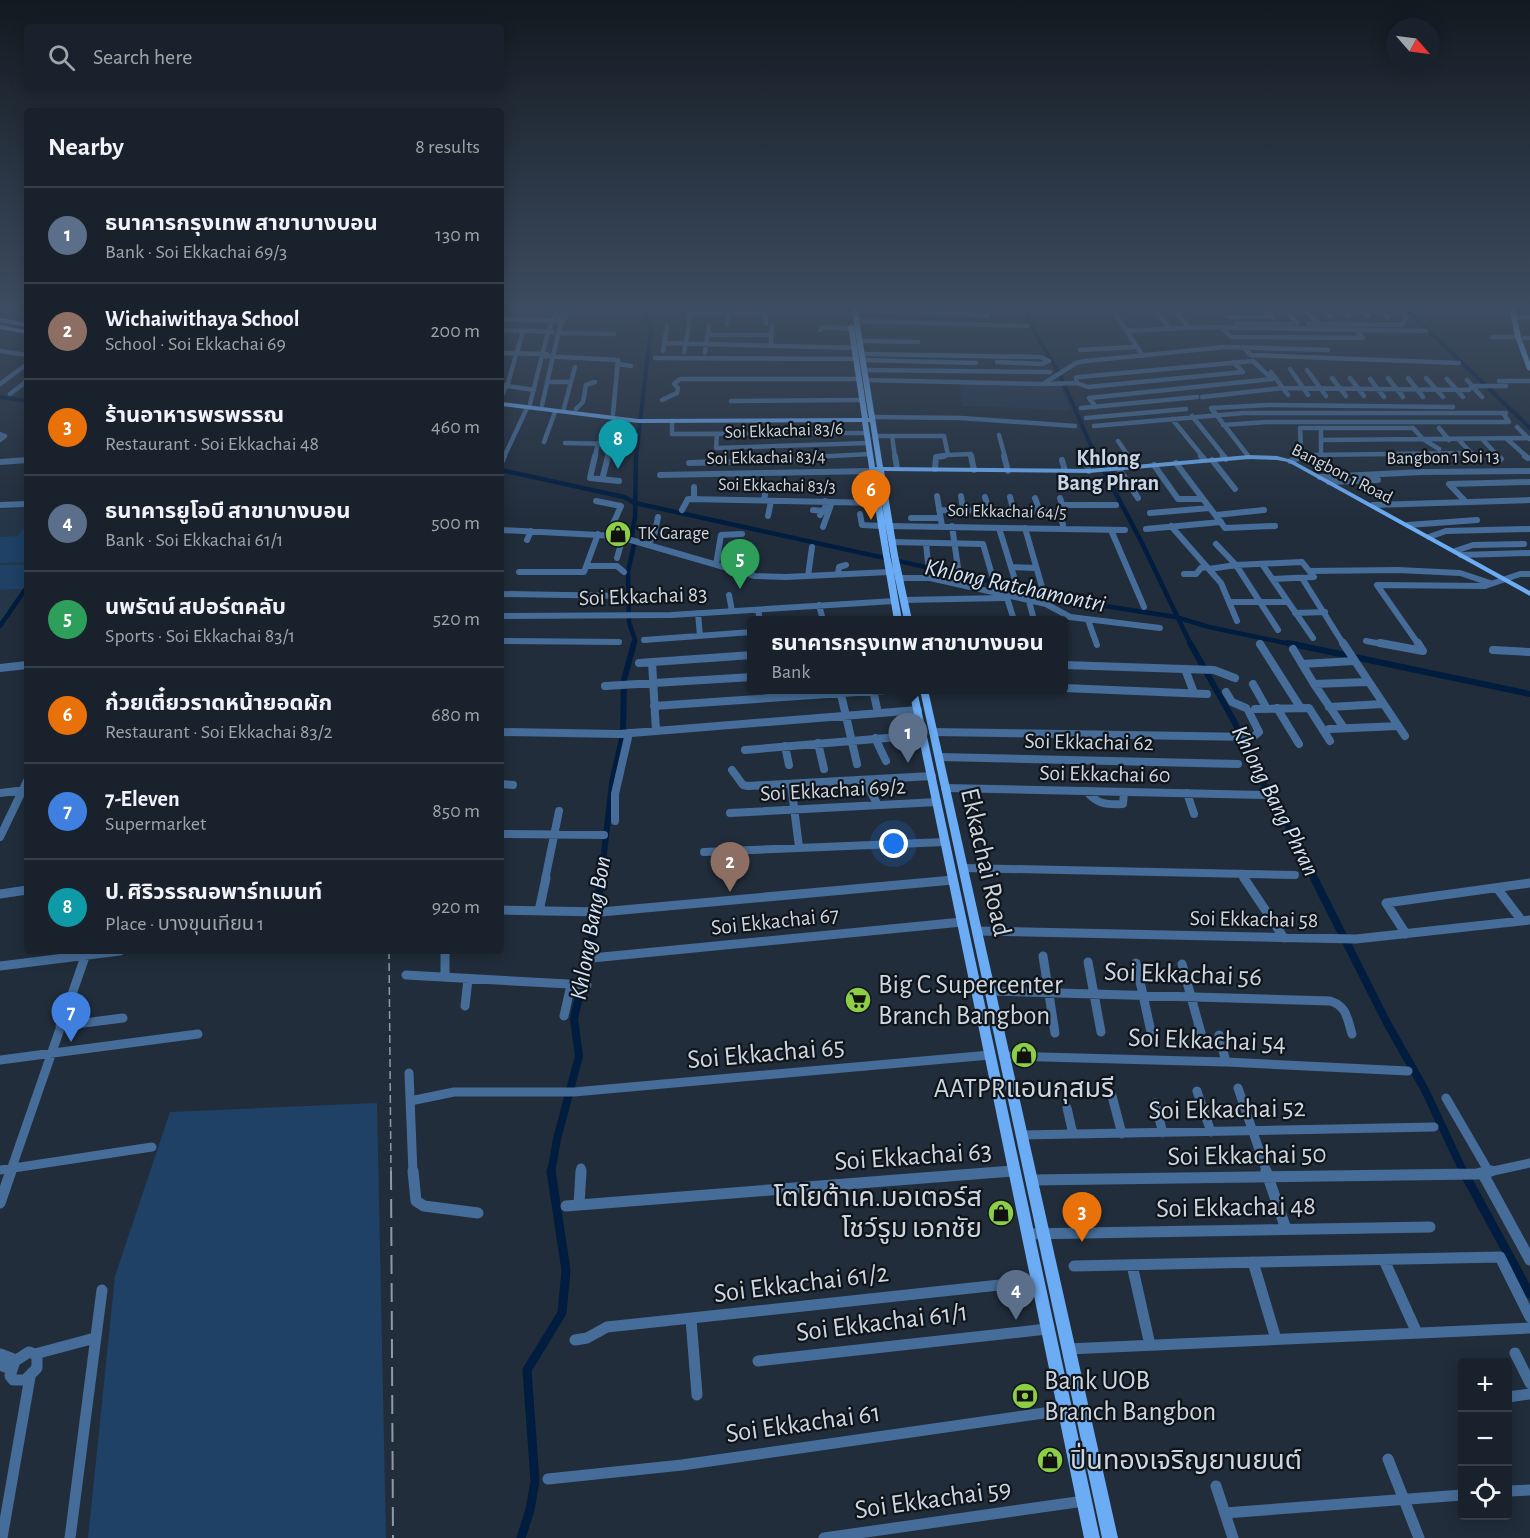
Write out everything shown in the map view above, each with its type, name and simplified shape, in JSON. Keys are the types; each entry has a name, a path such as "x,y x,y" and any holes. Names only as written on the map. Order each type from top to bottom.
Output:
{"main road":[{"path":"863,380 862,400 875,436 877,503 892,542 889,572 906,616"},
{"path":"863,380 869,418 868,443 875,469 891,559 898,578 898,616"},
{"path":"504,401 576,409 615,417"},
{"path":"534,406 555,412 639,418 869,418"},
{"path":"648,418 672,421 784,418"},
{"name":"Bangbon 1 Road","path":"875,469 1089,471 1250,457 1277,458 1290,461 1320,477 1530,594"},
{"name":"Ekkachai Road","path":"915,694 918,711 939,757 1110,1538"},
{"name":"Ekkachai Road","path":"924,694 932,776 952,880 1092,1538"}],"street":[{"path":"534,406 534,390 539,378"},
{"path":"534,406 542,378"},
{"path":"504,451 534,406 547,378"},
{"path":"564,408 572,378"},
{"path":"603,476 615,417 618,378"},
{"path":"1043,384 1053,378"},
{"path":"1074,383 1077,378"},
{"path":"662,400 676,393 678,388 674,384 680,379 1074,383 1088,387 1187,378"},
{"path":"1096,407 1089,398 1272,380 1270,378"},
{"path":"1275,378 1288,395"},
{"path":"1296,378 1308,395"},
{"path":"1313,378 1326,396"},
{"path":"1332,378 1346,396"},
{"path":"1350,378 1364,396"},
{"path":"1370,378 1384,397"},
{"path":"1388,378 1403,397"},
{"path":"1408,378 1423,397"},
{"path":"1426,378 1443,397"},
{"path":"1447,379 1463,397"},
{"path":"1467,380 1482,397"},
{"path":"547,382 571,382"},
{"path":"576,409 583,402 586,385 595,382"},
{"path":"10,394 24,383"},
{"path":"1491,383 1506,386"},
{"path":"1080,408 1283,388 1469,390 1472,386 1491,383 1530,383"},
{"path":"1514,386 1530,383"},
{"path":"505,386 534,390"},
{"path":"1169,390 1226,459"},
{"path":"731,400 862,400"},
{"path":"1250,457 1215,416 1211,408 1268,405 1453,406"},
{"path":"1086,418 1186,409"},
{"path":"544,442 555,412"},
{"path":"1094,426 1244,413 1504,413 1509,422 1267,422 1223,425"},
{"path":"784,418 785,446"},
{"path":"869,418 961,418 1075,426"},
{"path":"1172,419 1235,489"},
{"path":"742,420 746,446"},
{"path":"672,421 672,434 867,433"},
{"path":"715,421 716,434"},
{"path":"1517,427 1529,439"},
{"path":"1321,428 1321,455"},
{"path":"1307,455 1301,450 1299,429 1413,428 1423,440 1438,451"},
{"path":"1439,428 1446,440"},
{"path":"1493,433 1498,439"},
{"path":"0,434 5,436 0,440"},
{"name":"Soi Ekkachai 83/6","path":"716,434 716,448 868,443"},
{"path":"1468,434 1473,440"},
{"path":"611,435 636,435"},
{"path":"999,435 1008,471"},
{"path":"875,436 944,436 948,455"},
{"path":"892,436 901,469"},
{"path":"1232,436 1240,436"},
{"path":"1482,439 1501,459"},
{"path":"1507,439 1528,458"},
{"path":"1321,440 1529,439"},
{"path":"1372,440 1384,454"},
{"path":"1438,451 1446,440"},
{"path":"1458,440 1477,459"},
{"path":"1118,441 1135,467"},
{"path":"565,443 610,444"},
{"path":"598,443 590,478 619,481"},
{"path":"1290,461 1307,455 1438,451 1472,453"},
{"path":"1082,452 1089,471"},
{"path":"689,463 804,460 820,455 870,454"},
{"path":"935,469 936,457 971,454 974,470"},
{"path":"0,462 24,460"},
{"path":"1062,460 1065,471"},
{"path":"1176,463 1228,528 1275,526"},
{"path":"1154,465 1178,499 1203,498"},
{"name":"Soi Ekkachai 83/4","path":"660,476 875,469"},
{"path":"1119,469 1138,498"},
{"name":"Bangbon 1 Soi 13","path":"1320,477 1422,472 1530,471"},
{"path":"1329,482 1378,480"},
{"path":"1466,502 1449,484 1530,482"},
{"path":"694,488 694,499"},
{"path":"766,489 768,516"},
{"path":"937,496 942,526"},
{"path":"960,523 961,496"},
{"path":"985,497 987,524"},
{"path":"1010,497 1012,525"},
{"path":"1035,498 1037,525"},
{"name":"Soi Ekkachai 83/3","path":"682,510 686,500 694,499 877,503"},
{"path":"1372,505 1530,500"},
{"path":"596,501 621,506 608,534"},
{"path":"939,510 1059,512 1064,510 1061,501 1116,505"},
{"path":"813,510 821,513 829,502"},
{"path":"823,527 829,502"},
{"path":"0,506 24,505"},
{"path":"1150,513 1210,507"},
{"path":"1216,514 1264,510"},
{"path":"1059,512 1063,525"},
{"path":"861,514 863,526 885,526"},
{"path":"649,543 655,532 658,517"},
{"path":"911,518 940,518"},
{"path":"1408,525 1477,520"},
{"path":"1146,529 1221,522"},
{"name":"Soi Ekkachai 64/5","path":"885,526 1125,530"},
{"path":"952,526 958,568"},
{"path":"1171,526 1221,583 1237,621"},
{"path":"999,528 1015,580"},
{"path":"1025,528 1042,587"},
{"path":"1429,537 1452,531 1530,529"},
{"path":"504,530 608,534 649,543 755,576 889,572"},
{"path":"1111,530 1144,607"},
{"path":"527,540 531,531"},
{"path":"519,572 581,573 585,571 598,534"},
{"path":"716,565 721,535 742,534"},
{"path":"617,558 626,538"},
{"path":"892,542 983,544 992,574"},
{"path":"926,543 928,563"},
{"path":"1216,544 1236,565 1278,630"},
{"path":"1458,553 1473,545 1524,544"},
{"path":"808,576 812,547"},
{"path":"1458,553 1530,553"},
{"path":"1184,574 1196,574 1202,568 1304,562 1314,578 1272,579"},
{"path":"1262,564 1312,638"},
{"path":"837,574 839,567 846,565"},
{"path":"587,566 618,566 624,572"},
{"path":"1011,567 1036,568"},
{"path":"1310,571 1398,570 1460,573 1490,583"},
{"path":"1366,640 1424,651 1377,585 1485,586 1520,574 1530,574"},
{"path":"898,578 930,578 1049,605 1066,616"},
{"path":"1302,578 1367,682 1405,736"},
{"path":"504,594 624,596"},
{"path":"729,595 732,611"},
{"path":"1007,598 1012,616"},
{"name":"Soi Ekkachai 83","path":"504,616 623,617 899,600 1017,598"},
{"path":"1029,601 1033,616"},
{"path":"1230,602 1288,602"},
{"path":"819,605 822,616"},
{"path":"758,610 759,616"},
{"path":"1295,613 1325,612"},
{"path":"698,613 700,636"},
{"path":"1068,617 1161,628"},
{"path":"1088,620 1097,645"},
{"path":"644,640 747,632"},
{"path":"504,641 620,642"},
{"path":"1260,644 1300,707"},
{"path":"1293,649 1344,728"},
{"path":"1493,650 1530,652"},
{"path":"639,663 747,655"},
{"path":"1302,664 1353,659"},
{"path":"652,662 656,731"},
{"path":"1068,664 1214,669 1235,678"},
{"path":"0,668 24,665"},
{"path":"1185,669 1194,693"},
{"path":"605,686 747,676"},
{"path":"1314,684 1367,682"},
{"path":"1253,684 1267,709"},
{"path":"1068,688 1207,693"},
{"path":"1226,692 1232,702 1250,710 1300,707 1311,710 1330,741"},
{"path":"654,706 804,694"},
{"path":"842,694 857,765"},
{"path":"874,694 878,713"},
{"path":"1329,707 1383,704"},
{"path":"1277,708 1299,744"},
{"path":"745,750 928,734 1254,737 1259,732 1250,710"},
{"path":"504,732 629,734 918,711"},
{"path":"1329,729 1398,726"},
{"path":"615,821 615,794 629,734"},
{"path":"875,738 886,761"},
{"path":"818,743 824,770"},
{"path":"785,746 789,765"},
{"name":"Soi Ekkachai 62","path":"939,757 1238,764"},
{"path":"732,770 744,786 932,776"},
{"path":"864,780 878,805"},
{"path":"504,784 513,784"},
{"path":"791,784 799,847"},
{"name":"Soi Ekkachai 60","path":"945,788 1264,795"},
{"path":"0,793 24,790"},
{"path":"1086,791 1095,801 1118,806 1123,804 1124,792"},
{"path":"0,837 24,792"},
{"path":"1186,793 1194,814"},
{"name":"Soi Ekkachai 69/2","path":"730,813 937,802"},
{"path":"539,911 559,811"},
{"path":"504,834 604,835"},
{"path":"704,852 945,842"},
{"path":"964,868 1295,875"},
{"path":"1241,874 1284,938"},
{"path":"504,910 595,912 952,880"},
{"path":"1406,934 1386,903 1530,883"},
{"path":"0,894 24,888"},
{"path":"1497,888 1526,921"},
{"name":"Soi Ekkachai 58","path":"977,931 1356,939 1526,921"},
{"name":"Soi Ekkachai 67","path":"592,958 962,922"},
{"path":"0,966 79,954"},
{"path":"0,1203 86,954"},
{"path":"445,954 445,977"},
{"path":"1043,956 1055,1033"},
{"path":"1088,962 1101,1032"},
{"path":"1136,963 1151,1032"},
{"path":"1182,964 1201,1033"},
{"path":"406,975 587,985"},
{"path":"465,1006 468,979"},
{"path":"564,1016 573,985"},
{"name":"Soi Ekkachai 56","path":"990,991 1143,994 1336,1002 1343,1008 1352,1034"},
{"path":"60,1026 123,1018"},
{"path":"0,1060 198,1034"},
{"path":"1219,1035 1226,1062"},
{"name":"Soi Ekkachai 65","path":"410,1101 454,1092 560,1093 990,1055"},
{"name":"Soi Ekkachai 54","path":"1004,1056 1226,1062 1408,1071"},
{"path":"409,1073 412,1163 416,1201 424,1206 478,1213"},
{"path":"1238,1088 1286,1229"},
{"path":"1197,1091 1211,1132"},
{"path":"1112,1096 1122,1134"},
{"path":"1446,1098 1530,1260"},
{"path":"1155,1103 1163,1133"},
{"path":"1067,1108 1073,1134"},
{"name":"Soi Ekkachai 52","path":"1021,1135 1434,1127"},
{"path":"0,1170 152,1147"},
{"name":"Soi Ekkachai 50","path":"1031,1180 1464,1174 1483,1173 1530,1163"},
{"path":"579,1205 580,1168"},
{"name":"Soi Ekkachai 63","path":"566,1206 1013,1172"},
{"name":"Soi Ekkachai 48","path":"1027,1234 1430,1227"},
{"path":"1074,1266 1500,1257 1530,1317"},
{"path":"1384,1260 1417,1333"},
{"path":"1253,1262 1276,1339"},
{"path":"1132,1265 1150,1345"},
{"name":"Soi Ekkachai 61/2","path":"575,1340 587,1340 598,1330 607,1327 1037,1281"},
{"path":"70,1538 102,1290"},
{"path":"691,1319 697,1395"},
{"path":"1068,1349 1530,1328"},
{"name":"Soi Ekkachai 61/1","path":"758,1360 1047,1329"},
{"path":"9,1365 24,1354 35,1354 95,1338"},
{"path":"1515,1353 1530,1383"},
{"path":"0,1354 9,1365 10,1376 13,1380 21,1381 30,1377"},
{"path":"2,1538 30,1377 39,1363 35,1354"},
{"path":"1512,1396 1530,1394"},
{"name":"Soi Ekkachai 61","path":"548,1479 682,1465 1065,1410"},
{"path":"1388,1459 1419,1538"},
{"path":"1216,1486 1233,1538"},
{"path":"1512,1491 1530,1490"},
{"path":"1225,1513 1458,1495"},
{"name":"Soi Ekkachai 59","path":"824,1538 1084,1501"}],"shaded area":[{"path":"960,384 1061,386 1069,410 962,406"},
{"path":"24,508 24,565 0,565 0,509"},
{"path":"24,528 24,562 0,563 0,537 18,536"},
{"path":"0,565 24,565 23,589 0,590"},
{"path":"23,589 0,623 0,590"},
{"path":"377,1103 386,1538 88,1538 115,1276 170,1112"}],"waterway":[{"name":"Khlong Bang Bon","path":"636,457 645,378"},
{"name":"Khlong Bang Phran","path":"1061,378 1096,457"},
{"path":"1478,378 1530,428"},
{"name":"Khlong Ratchamontri","path":"0,397 24,401"},
{"name":"Khlong Bang Bon","path":"635,503 636,456"},
{"name":"Khlong Bang Phran","path":"1096,456 1178,618"},
{"name":"Khlong Ratchamontri","path":"504,471 624,497 635,503"},
{"name":"Khlong Bang Bon","path":"634,645 635,640 629,622 628,572 634,544 632,534 635,503"},
{"name":"Khlong Ratchamontri","path":"635,503 1098,605 1178,618"},
{"path":"0,626 24,591"},
{"name":"Khlong Ratchamontri","path":"1178,618 1209,627 1295,645"},
{"name":"Khlong Bang Phran","path":"1178,618 1190,643"},
{"name":"Khlong Bang Bon","path":"601,880 612,783 623,734 624,680 634,643"},
{"name":"Khlong Bang Phran","path":"1190,643 1235,723 1254,768 1282,814 1314,878"},
{"name":"Khlong Ratchamontri","path":"1288,643 1530,694"},
{"name":"Khlong Bang Bon","path":"551,1172 557,1139 579,1056 574,1019 597,915 601,878"},
{"name":"Khlong Bang Phran","path":"1314,878 1387,1023 1425,1090 1463,1172"},
{"name":"Khlong Bang Bon","path":"521,1538 530,1510 535,1481 527,1370 562,1313 566,1270 551,1172"},
{"name":"Khlong Bang Phran","path":"1463,1172 1530,1294"}],"railway":[{"path":"389,954 391,1173"},
{"path":"391,1171 393,1538"}],"place":[{"name":"ป. ศิริวรรณอพาร์ทเมนท์","path":"618,469"},
{"name":"ก๋วยเตี๋ยวราดหน้ายอดผัก","path":"871,520"},
{"name":"TK Garage","path":"618,534"},
{"name":"นพรัตน์ สปอร์ตคลับ","path":"740,589"},
{"name":"ธนาคารกรุงเทพ สาขาบางบอน","path":"908,763"},
{"name":"Wichaiwithaya School","path":"730,892"},
{"name":"Big C Supercenter Branch Bangbon","path":"858,1000"},
{"name":"7-Eleven","path":"71,1042"},
{"name":"AATPRแอนกุสมรี","path":"1024,1055"},
{"name":"โตโยต้าเค.มอเตอร์ส โชว์รูม เอกชัย","path":"1001,1213"},
{"name":"ร้านอาหารพรพรรณ","path":"1082,1242"},
{"name":"ธนาคารยูโอบี สาขาบางบอน","path":"1016,1320"},
{"name":"Bank UOB Branch Bangbon","path":"1025,1396"},
{"name":"ปิ่นทองเจริญยานยนต์","path":"1050,1460"}],"district":[{"name":"Khlong Bang Phran","path":"1108,470"}]}
